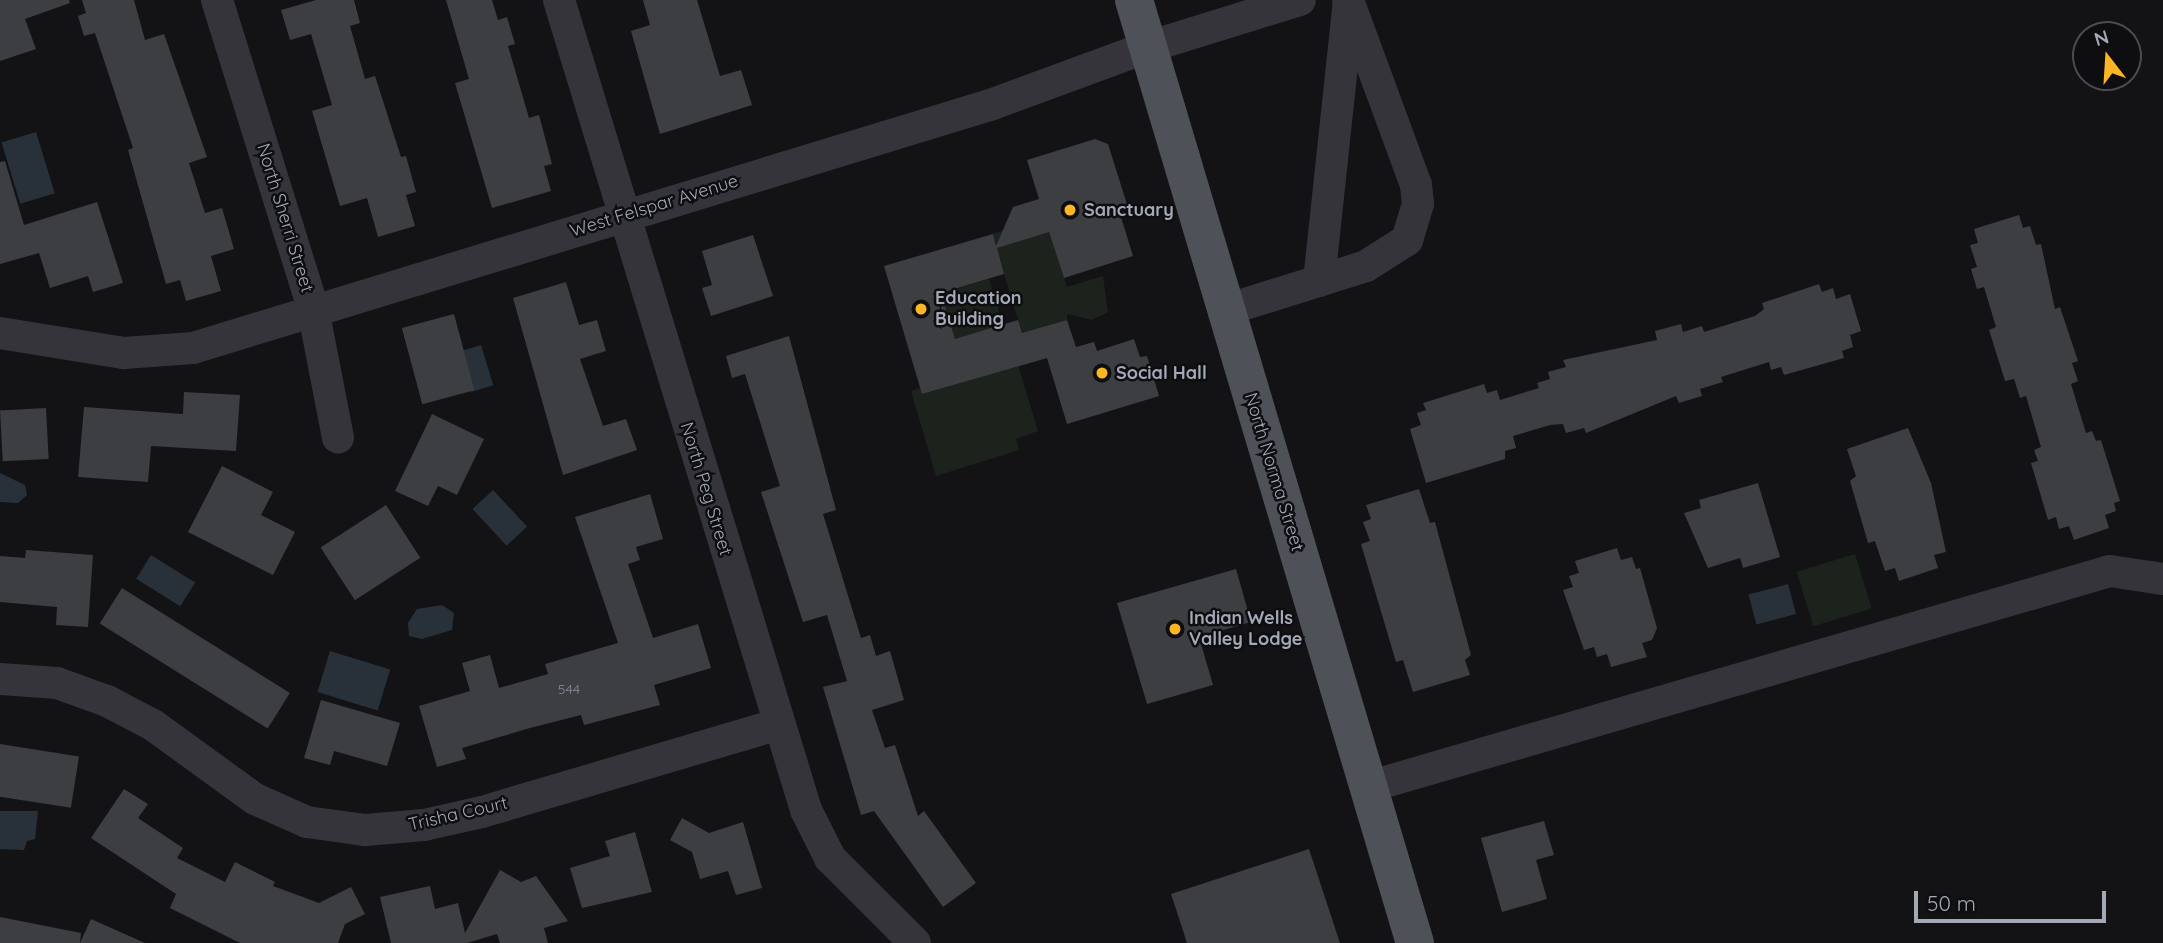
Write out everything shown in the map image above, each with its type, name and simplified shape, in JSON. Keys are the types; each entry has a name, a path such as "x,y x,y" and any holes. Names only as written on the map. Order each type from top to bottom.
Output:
{"main road":[{"name":"North Norma Street","path":"1134,0 1415,943"}],"street":[{"name":"North Sherri Street","path":"217,0 313,309 338,438"},
{"name":"North Peg Street","path":"559,0 776,725 806,810 830,858 915,943"},
{"name":"West Felspar Avenue","path":"0,333 124,352 193,348 313,309 990,105 1148,47 1300,0"},
{"path":"1226,310 1319,282 1393,253 1407,240 1418,204 1406,151 1349,1"},
{"path":"1319,282 1349,1"},
{"path":"1368,787 2110,570 2163,579"},
{"name":"Trisha Court","path":"0,679 57,683 107,701 164,732 255,799 307,822 365,830 424,825 481,812 776,725"}],"shaded area":[{"path":"36,132 55,193 20,204 2,143"},
{"path":"1011,228 1049,232 1067,287 1103,276 1108,312 1092,320 1067,314 1067,320 1022,333 992,234"},
{"path":"989,279 1003,325 955,340 941,294"},
{"path":"481,345 493,385 471,392 459,352"},
{"path":"1018,365 1038,431 1016,439 1019,450 936,476 911,391 920,388 923,394"},
{"path":"0,473 25,485 27,495 18,503 0,502"},
{"path":"493,490 527,527 507,546 473,509"},
{"path":"1855,554 1872,609 1813,626 1797,572"},
{"path":"151,555 195,583 180,606 136,579"},
{"path":"1788,584 1796,614 1756,625 1748,595"},
{"path":"442,605 454,613 452,630 422,639 409,636 408,623 417,609"},
{"path":"330,651 390,669 378,711 317,692"},
{"path":"0,811 38,811 35,839 27,841 24,850 0,849"}],"building":[{"path":"0,0 69,0 70,3 25,19 36,49 0,61"},
{"path":"82,0 134,0 145,40 164,34 207,157 189,163 205,213 222,208 234,249 211,256 221,291 186,301 180,280 166,284 128,150 133,148 95,33 84,36 78,16 86,13"},
{"path":"316,0 354,0 360,23 350,26 365,79 375,76 401,157 406,156 416,192 406,195 415,226 378,237 367,198 340,206 312,111 332,105 311,34 290,40 281,10"},
{"path":"446,0 492,0 498,20 507,17 515,44 508,46 529,118 539,115 552,164 544,166 551,191 492,208 455,83 469,79"},
{"path":"643,0 697,0 720,76 741,70 752,105 660,134 631,31 650,25"},
{"path":"1095,139 1108,144 1130,214 1121,217 1133,256 1064,278 1049,232 997,248 1004,274 941,293 955,339 1018,320 1022,333 1067,320 1076,347 1094,342 1097,351 1134,339 1140,357 1147,356 1159,396 1067,424 1047,358 922,394 884,266 993,234 996,246 1013,207 1039,199 1027,160"},
{"path":"5,161 24,225 97,202 123,283 93,292 88,276 50,288 39,253 0,264 0,162"},
{"path":"2019,215 2023,228 2030,226 2036,245 2041,244 2055,309 2060,307 2078,361 2072,363 2078,381 2071,384 2086,433 2092,431 2096,441 2101,440 2120,501 2114,503 2116,511 2105,515 2109,528 2074,540 2069,526 2059,529 2056,517 2048,520 2031,463 2038,461 2034,450 2041,447 2026,396 2020,398 2014,379 2005,381 1989,330 1996,327 1984,287 1977,289 1971,269 1977,267 1970,245 1978,243 1974,229"},
{"path":"753,235 773,296 711,316 702,288 712,285 702,251"},
{"path":"566,282 579,325 597,320 606,351 580,359 603,426 626,419 637,450 563,475 513,298"},
{"path":"1819,284 1822,292 1833,288 1836,299 1850,294 1861,331 1850,335 1853,347 1842,351 1844,358 1784,375 1781,367 1771,370 1769,362 1721,377 1723,382 1700,389 1702,396 1679,403 1676,396 1586,433 1584,428 1566,433 1563,424 1513,436 1516,448 1505,451 1505,459 1426,483 1410,429 1421,425 1417,413 1426,410 1423,403 1484,384 1487,393 1497,390 1500,400 1539,388 1537,383 1550,379 1548,372 1566,367 1563,360 1657,340 1655,331 1681,324 1683,332 1702,326 1704,332 1755,316 1764,309 1762,303"},
{"path":"454,314 474,390 422,404 402,328"},
{"path":"789,336 836,510 823,514 861,638 870,635 876,656 890,651 904,700 872,710 885,748 895,745 918,816 924,811 976,883 943,907 874,811 861,815 823,687 847,681 827,615 803,622 761,492 780,486 745,374 732,378 726,356"},
{"path":"184,392 240,395 236,451 151,446 148,482 78,477 84,407 183,414"},
{"path":"46,408 49,459 3,461 0,410"},
{"path":"432,414 484,439 457,495 438,486 428,506 395,491"},
{"path":"1908,428 1931,483 1946,552 1934,555 1938,568 1899,581 1895,568 1885,571 1875,541 1868,543 1850,481 1856,476 1847,449"},
{"path":"222,466 273,492 261,515 295,532 273,575 188,532"},
{"path":"1758,483 1780,557 1743,568 1740,558 1708,568 1684,513 1701,508 1699,500"},
{"path":"1419,489 1430,523 1435,522 1471,655 1465,660 1470,675 1413,692 1403,660 1396,662 1361,544 1370,541 1363,522 1371,519 1366,505"},
{"path":"650,494 663,539 636,547 640,560 628,564 653,638 698,624 711,668 654,685 660,705 584,725 581,715 530,728 462,748 466,759 437,767 419,706 470,691 462,663 490,655 499,688 548,674 545,664 618,643 575,517"},
{"path":"386,505 420,558 355,600 321,547"},
{"path":"1617,548 1621,560 1632,557 1636,569 1640,568 1657,628 1652,640 1642,643 1647,657 1611,667 1607,654 1597,657 1594,647 1584,650 1563,590 1573,587 1569,576 1579,573 1575,561"},
{"path":"26,550 93,555 88,627 56,625 57,607 0,602 0,556 25,558"},
{"name":"Indian Wells Valley Lodge","path":"1236,569 1251,622 1199,637 1213,685 1147,704 1117,603"},
{"path":"122,588 290,693 268,729 100,624"},
{"path":"321,700 400,723 387,766 334,751 330,765 304,758"},
{"path":"0,744 79,757 71,808 0,797"},
{"path":"124,789 148,804 138,818 183,848 177,858 225,882 235,862 275,882 273,886 319,903 351,887 365,914 345,924 338,943 240,943 170,908 176,894 91,838"},
{"path":"682,818 709,833 743,822 762,888 736,895 728,871 700,879 692,852 670,840"},
{"path":"1544,821 1554,855 1536,860 1547,899 1502,912 1481,838"},
{"path":"635,832 652,892 582,908 570,868 610,856 605,841"},
{"path":"1309,849 1340,943 1187,943 1171,894"},
{"path":"500,870 521,882 536,876 568,921 544,928 548,943 500,943 497,934 467,943 391,943 380,897 430,886 435,909 458,903 465,933"},
{"path":"0,917 81,933 80,943 0,943"},
{"path":"91,919 145,943 80,943"}],"place":[{"name":"Sanctuary","path":"1070,210"},
{"name":"Education Building","path":"921,309"},
{"name":"Social Hall","path":"1102,373"},
{"name":"Indian Wells Valley Lodge","path":"1175,629"}]}
